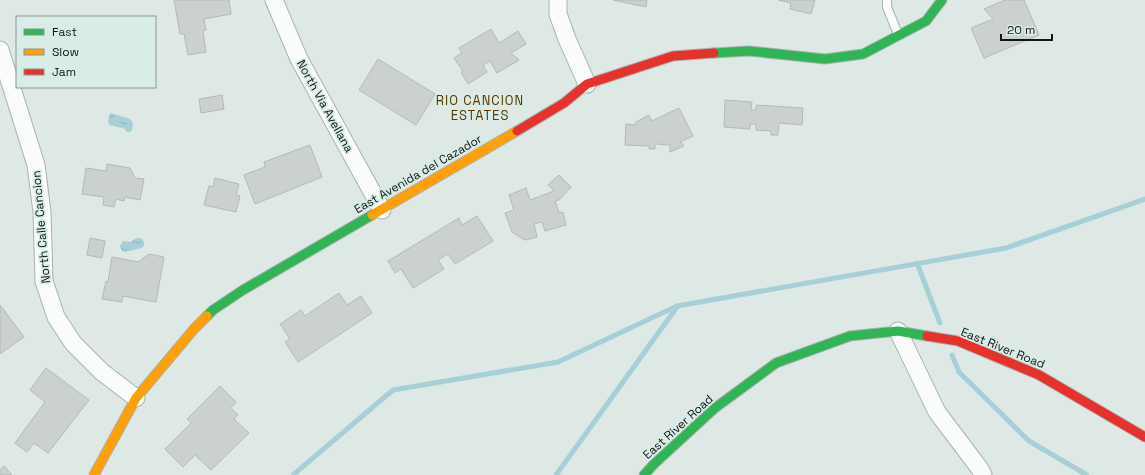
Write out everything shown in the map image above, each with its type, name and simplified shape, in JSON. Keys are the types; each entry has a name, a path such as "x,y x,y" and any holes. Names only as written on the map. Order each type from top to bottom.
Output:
{"street":[{"name":"North Via Avellana","path":"274,0 299,59 382,210"},
{"path":"558,0 558,14 567,39 587,84"},
{"name":"East Avenida del Cazador","path":"94,475 136,398 194,329 213,310 243,290 564,103 587,84 673,56 749,51 825,59 863,54 926,20 942,0"},
{"name":"North Calle Cancion","path":"0,50 36,165 42,212 44,282 56,317 73,343 97,367 136,398"},
{"path":"898,331 937,412 983,475"},
{"name":"East River Road","path":"644,475 715,408 776,363 850,336 898,331 958,341 1039,375 1145,437"}],"lane":[{"path":"887,0 887,7 898,35"}],"water":[{"path":"111,113 130,119 133,123 132,130 127,132 125,129 110,125 108,122"},
{"path":"136,238 141,238 144,242 142,248 125,252 122,251 120,246 123,241 131,242"}],"building":[{"path":"174,0 229,0 231,14 204,19 206,30 203,31 206,52 188,55 184,34 180,34"},
{"path":"613,0 647,0 646,7"},
{"path":"778,0 815,0 811,14 790,9 791,3"},
{"path":"1005,0 1024,0 1039,35 984,58 971,28 993,19 984,9"},
{"path":"491,29 499,43 518,31 526,44 511,53 519,60 497,73 490,61 483,65 487,72 468,84 461,72 463,71 454,58 462,53 459,48"},
{"path":"378,59 435,94 416,125 359,90"},
{"path":"222,95 224,109 201,113 199,99"},
{"path":"725,100 752,102 751,110 756,110 756,105 803,108 802,125 779,123 778,135 771,135 771,131 756,130 756,124 750,124 750,129 724,127"},
{"path":"679,108 693,136 680,142 684,146 670,152 670,145 655,144 655,149 649,149 649,146 625,145 626,124 635,125 636,122 649,115 652,121"},
{"path":"310,145 322,177 255,204 244,175 265,167 264,162"},
{"path":"107,164 130,168 135,178 144,179 140,200 125,197 124,201 116,199 114,207 103,205 104,197 82,194 86,168 106,171"},
{"path":"559,175 571,187 559,200 555,201 559,213 563,212 566,225 545,231 542,222 534,224 537,237 526,240 512,232 505,213 514,210 509,195 526,188 530,200 554,191 548,185"},
{"path":"215,178 239,184 236,195 240,196 236,212 204,205 209,186 213,187"},
{"path":"477,216 493,241 455,264 448,254 438,260 444,269 413,288 401,269 395,273 388,261 459,218 462,225"},
{"path":"90,238 105,241 102,258 87,255"},
{"path":"149,254 164,257 156,302 123,296 122,302 102,299 106,281 108,282 112,257 138,262"},
{"path":"339,293 347,305 361,296 372,313 298,362 285,342 290,339 280,324 301,310 305,316"},
{"path":"0,305 24,337 0,354"},
{"path":"46,368 89,400 48,453 34,443 27,452 15,443 45,402 30,390"},
{"path":"220,386 236,402 231,408 238,415 234,419 249,433 211,470 195,455 183,467 165,449 191,423 187,419"},
{"path":"4,466 12,475 0,475 0,470"}],"waterway":[{"path":"293,475 393,390 558,362 677,306 1006,248 1145,199"},
{"path":"917,263 940,323"},
{"path":"556,475 677,307"},
{"path":"952,355 959,372 1029,441 1087,475"}],"traffic: fast":[{"path":"714,53 749,51 825,59 863,54 926,21 942,0"},
{"path":"207,316 213,310 243,290 372,215"},
{"path":"644,475 715,408 776,363 850,336 898,331 927,336"}],"traffic: slow":[{"path":"372,215 517,131"},
{"path":"94,475 136,398 194,329 207,316"}],"traffic: jam":[{"path":"517,131 564,103 587,84 673,56 714,53"},
{"path":"927,336 958,341 1039,375 1145,437"}],"district":[{"name":"RIO CANCION ESTATES","path":"480,108"}]}
